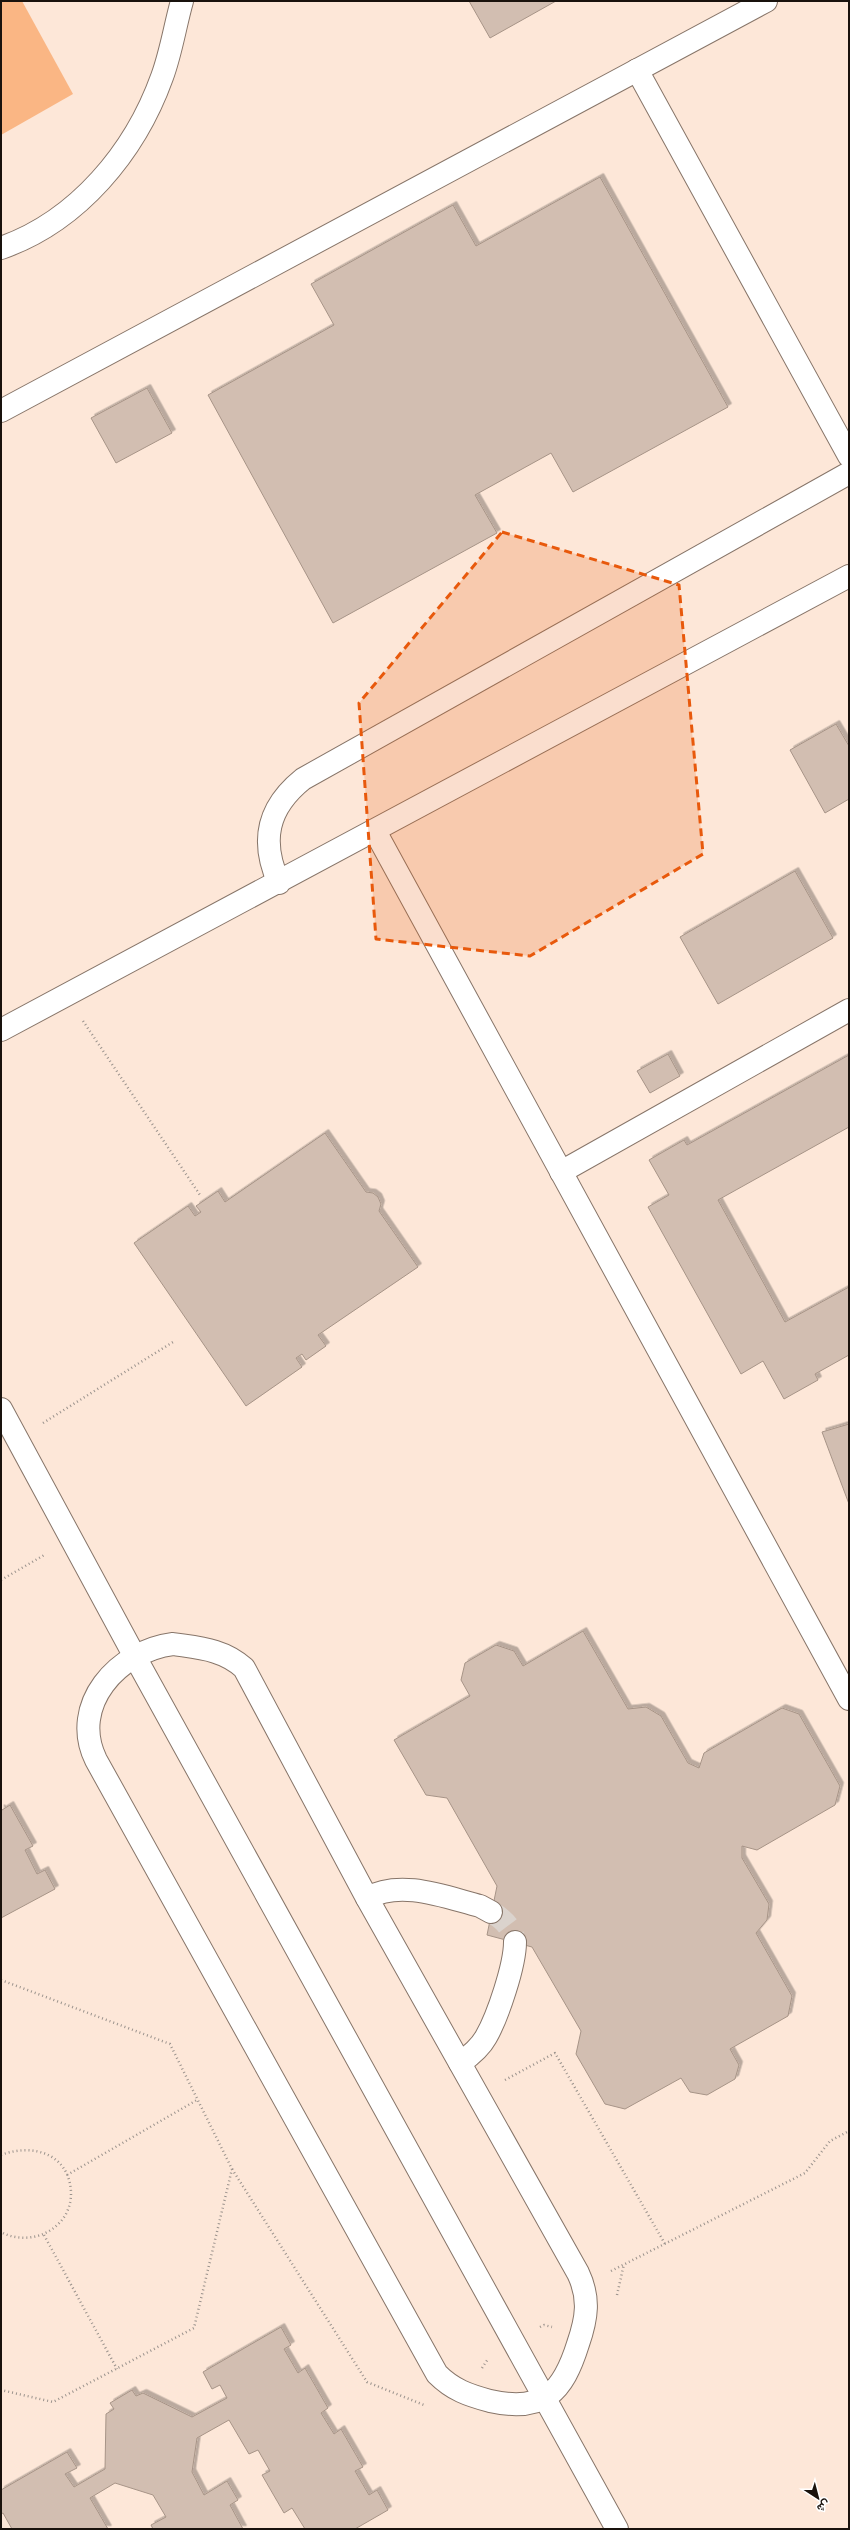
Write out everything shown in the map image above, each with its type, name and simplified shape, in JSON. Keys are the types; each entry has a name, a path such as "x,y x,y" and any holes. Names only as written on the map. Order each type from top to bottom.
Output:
{"lane":[{"path":"1,248 43,228 75,205 103,178 128,147 148,112 162,76 182,1"},
{"path":"1,411 766,1"},
{"path":"637,70 849,456"},
{"path":"279,883 271,865 268,846 270,826 276,808 287,791 303,779 849,473"},
{"path":"1,1030 279,883 849,576"},
{"path":"375,831 849,1699"},
{"path":"561,1172 849,1010"},
{"path":"1,1409 134,1655 617,2529"},
{"path":"173,1644 222,1652 234,1659 244,1668 367,1898 583,2285 587,2310 575,2356 562,2383 545,2398 526,2405 506,2404 458,2391 437,2374 104,1774 90,1748 88,1737 90,1712 102,1686 116,1669 134,1655 153,1647 173,1644"},
{"path":"367,1898 385,1890 405,1889 480,1906 491,1912"},
{"path":"460,2063 470,2056 486,2037 512,1968 515,1955 515,1942"}],"path":[{"path":"66,996 200,1195"},
{"path":"17,1440 173,1342"},
{"path":"1,1580 46,1554 51,1560"},
{"path":"1,1980 170,2044 232,2169 194,2328 53,2402 1,2390"},
{"path":"478,2095 555,2053 665,2244"},
{"path":"67,2175 197,2100"},
{"path":"583,2285 805,2173 830,2140 849,2131"},
{"path":"1,2156 16,2149 37,2149 55,2159 67,2175 71,2192 68,2210 58,2225 44,2235 27,2239 11,2237 1,2232"},
{"path":"44,2235 118,2369"}],"highlighted area":[{"path":"502,532 679,585 703,854 530,956 376,939 359,703"}],"shaded area":[{"path":"1,1 849,1 849,2529 1,2529"},
{"path":"1,1 22,1 73,94 1,135"}],"building":[{"path":"469,1 556,1 490,38"},
{"path":"600,177 728,407 573,492 551,453 475,495 497,533 333,623 208,395 334,325 311,284 453,205 476,246"},
{"path":"147,388 172,433 116,463 91,418"},
{"path":"836,724 849,746 849,799 825,813 790,750"},
{"path":"795,871 833,938 718,1004 680,937"},
{"path":"668,1054 680,1076 650,1093 637,1071"},
{"path":"849,1055 849,1127 718,1200 785,1322 849,1287 849,1355 815,1374 818,1380 784,1399 763,1361 741,1374 648,1207 669,1195 649,1160 684,1140 687,1145"},
{"path":"325,1133 366,1192 373,1193 378,1197 381,1204 379,1211 418,1267 318,1335 326,1346 306,1360 302,1354 296,1358 302,1367 246,1406 134,1243 188,1206 195,1216 201,1212 196,1206 218,1191 225,1202"},
{"path":"849,1424 849,1504 822,1432"},
{"path":"583,1631 628,1709 646,1707 661,1716 688,1763 699,1768 704,1753 782,1708 799,1714 840,1786 835,1805 757,1850 742,1846 742,1858 769,1904 767,1920 756,1933 792,1996 788,2016 730,2049 739,2065 735,2079 707,2095 690,2092 681,2078 625,2109 605,2104 576,2054 581,2031 532,1947 487,1935 497,1886 447,1798 426,1795 394,1740 470,1696 461,1680 465,1663 496,1645 514,1651 523,1666"},
{"path":"10,1805 33,1846 25,1850 37,1874 45,1870 55,1889 1,1918 1,1808 2,1810"},
{"path":"281,2327 291,2345 284,2349 298,2373 305,2368 328,2408 321,2413 334,2434 341,2429 363,2467 355,2471 369,2495 377,2490 388,2510 355,2529 305,2529 292,2508 284,2513 262,2475 270,2471 258,2450 249,2454 229,2420 197,2438 192,2472 204,2495 227,2481 238,2500 230,2505 243,2529 153,2529 151,2525 166,2517 153,2495 115,2483 90,2498 108,2529 12,2529 3,2513 1,2514 1,2490 67,2452 77,2468 65,2474 74,2487 105,2469 106,2414 114,2409 110,2403 132,2390 136,2396 143,2393 192,2417 227,2398 220,2385 212,2389 203,2372"}],"tunnel":[{"path":"491,1912 507,1924 512,1932 515,1942"}]}
